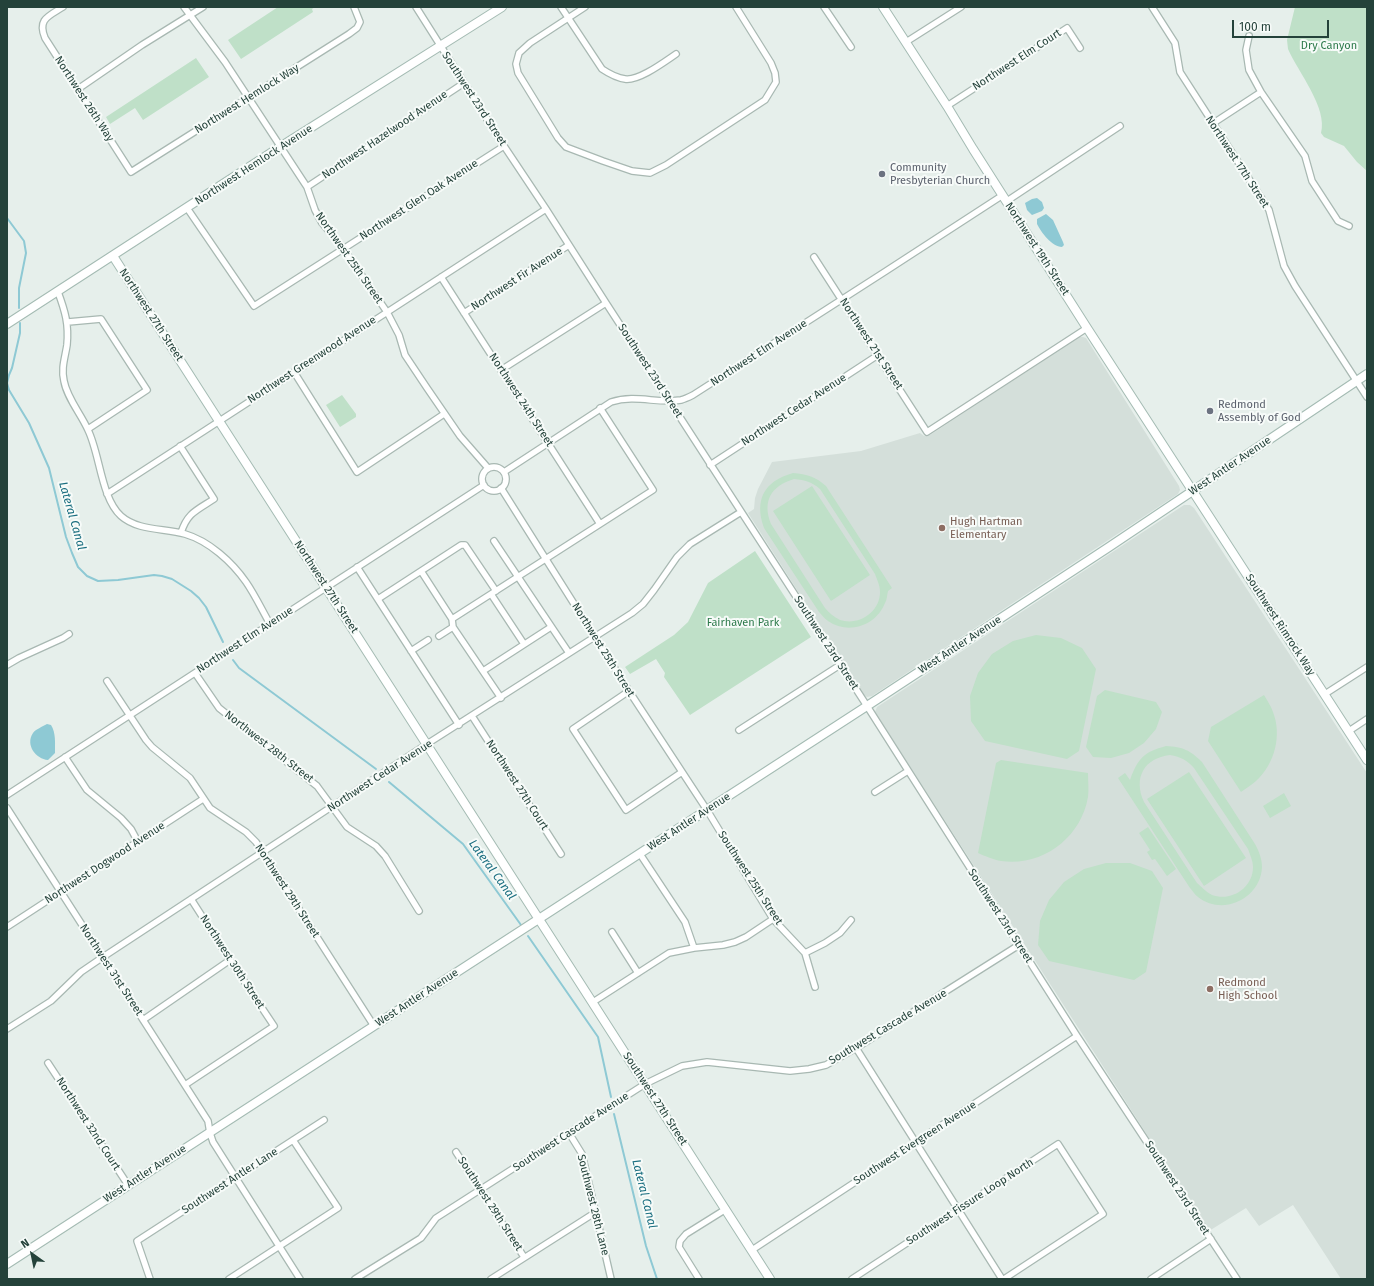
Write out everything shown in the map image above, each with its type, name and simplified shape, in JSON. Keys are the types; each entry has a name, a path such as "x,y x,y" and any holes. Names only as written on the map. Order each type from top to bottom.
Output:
{"street":[{"name":"Northwest 26th Way","path":"63,7 46,18 42,24 41,30 131,172"},
{"name":"Northwest 25th Street","path":"184,7 249,97 280,148 307,187 315,210 322,222 343,248 387,312 400,334 405,355 460,436 488,468"},
{"path":"78,90 203,7"},
{"name":"Northwest Hemlock Way","path":"131,172 349,34 357,28 360,22 354,7"},
{"name":"Southwest 23rd Street","path":"416,7 504,146 867,706 1077,1036 1237,1279"},
{"name":"Northwest Hemlock Avenue","path":"7,324 502,7"},
{"path":"561,7 602,69 611,74 626,79 646,74 676,54"},
{"path":"585,7 530,43 519,53 516,64 518,74 558,138 566,147 632,171 650,173 666,165 765,100 771,92 776,82 772,63 737,7"},
{"path":"824,7 851,47"},
{"name":"Northwest 19th Street","path":"883,7 1192,491"},
{"path":"906,42 960,7"},
{"name":"Northwest 17th Street","path":"1152,7 1175,43 1180,72 1212,124 1269,210 1284,266 1295,286 1367,397"},
{"name":"Northwest Elm Court","path":"947,106 1067,28 1080,48"},
{"path":"1249,36 1246,50 1249,70 1261,92 1305,156 1312,181 1338,220 1349,226"},
{"name":"Northwest Hazelwood Avenue","path":"307,187 464,83"},
{"path":"1212,124 1261,92"},
{"name":"Northwest Elm Avenue","path":"504,472 611,402 631,398 669,401 682,400 693,395 1120,126"},
{"name":"Northwest Glen Oak Avenue","path":"187,208 254,306 504,146"},
{"name":"Northwest Greenwood Avenue","path":"107,494 546,209"},
{"name":"Northwest Fir Avenue","path":"464,312 569,245"},
{"name":"Northwest 27th Street","path":"114,256 539,919"},
{"name":"Northwest 21st Street","path":"814,257 927,432 1087,328"},
{"name":"Northwest 24th Street","path":"442,277 600,524"},
{"path":"58,292 68,322 63,367 64,382 88,429 107,494 113,507 122,517 132,524 181,533 200,541 218,553 246,582 270,624"},
{"path":"501,370 606,303"},
{"path":"68,322 101,319 147,390 88,429"},
{"name":"Northwest Cedar Avenue","path":"710,465 878,355"},
{"path":"294,372 358,472 444,414"},
{"name":"West Antler Avenue","path":"7,1264 867,706 1367,374"},
{"path":"452,619 653,490 600,408"},
{"path":"180,446 214,500 190,515 184,522 181,533"},
{"path":"488,468 499,468 504,472 506,479 501,488 494,491 490,490 484,485 482,478 488,468"},
{"name":"Northwest Elm Avenue","path":"7,795 484,485"},
{"name":"Northwest 25th Street","path":"501,488 629,691 707,810"},
{"name":"Southwest Rimrock Way","path":"1192,491 1367,760"},
{"name":"Northwest Cedar Avenue","path":"7,1029 51,1001 81,972 103,957 427,744 459,725 632,613 643,604 677,557 690,544 741,512"},
{"path":"494,541 569,653"},
{"path":"378,599 462,544 465,545 524,644"},
{"path":"357,567 459,725"},
{"path":"421,571 452,619 453,627 500,698"},
{"path":"483,671 551,626"},
{"path":"439,636 453,627"},
{"path":"7,666 19,658 69,634"},
{"path":"411,651 428,640"},
{"path":"738,730 840,665"},
{"path":"1325,694 1367,667"},
{"name":"Northwest 28th Street","path":"195,673 218,708 317,786 347,827 376,846 385,856 420,911"},
{"name":"Northwest 29th Street","path":"107,681 152,747 190,778 210,808 246,832 256,842 374,1026"},
{"path":"629,691 573,729 626,810 682,772"},
{"name":"Northwest 27th Court","path":"472,716 561,854"},
{"path":"1348,731 1367,718"},
{"path":"65,757 87,790 121,818 131,829 138,842"},
{"path":"875,792 908,771"},
{"name":"Northwest Dogwood Avenue","path":"7,927 203,799"},
{"name":"Northwest 31st Street","path":"7,808 186,1085 208,1121 213,1142 300,1279"},
{"name":"Southwest 25th Street","path":"707,810 773,919 805,953 815,987"},
{"path":"640,854 684,922 694,948"},
{"name":"Northwest 30th Street","path":"186,1085 274,1026 191,899"},
{"name":"Southwest 27th Street","path":"539,919 770,1279"},
{"path":"593,1002 669,953 735,942 746,937 773,919"},
{"path":"805,953 825,943 840,933 851,920"},
{"path":"612,932 638,973"},
{"name":"Southwest Cascade Avenue","path":"355,1279 421,1238 436,1218 646,1084 682,1066 707,1062 790,1071 809,1070 826,1065 856,1048 1019,946"},
{"path":"143,1020 230,960"},
{"name":"Southwest Evergreen Avenue","path":"752,1250 1077,1036"},
{"path":"856,1048 1003,1279"},
{"name":"Northwest 32nd Court","path":"48,1063 128,1185"},
{"name":"Southwest Antler Lane","path":"150,1279 137,1242 324,1120"},
{"name":"Southwest 28th Lane","path":"569,1134 582,1154 611,1279"},
{"path":"229,1279 338,1208 293,1140"},
{"name":"Southwest Fissure Loop North","path":"852,1279 1058,1144 1103,1214 1003,1279"},
{"name":"Southwest 29th Street","path":"456,1152 524,1257"},
{"path":"699,1279 679,1247 680,1241 686,1234 726,1209"},
{"path":"491,1279 596,1212"},
{"path":"1151,1279 1211,1239"}],"shaded area":[{"name":"Hugh Hartman Elementary","path":"1079,337 1086,338 1179,486 1180,490 1178,494 872,696 867,697 864,695 748,513 754,509 758,489 772,462 861,451 920,433 924,436 930,435"},
{"name":"Redmond High School","path":"1184,505 1190,505 1194,508 1367,773 1367,1279 1341,1279 1293,1205 1259,1226 1246,1208 1209,1231 875,712 877,707"}],"green space":[{"path":"278,7 315,7 312,9 313,12 241,59 228,40"},
{"name":"Dry Canyon","path":"1295,7 1367,7 1367,171 1357,162 1344,146 1324,137 1321,133 1322,123 1316,102 1288,49 1287,40"},
{"path":"196,58 209,77 143,120 135,108 110,124 106,117"},
{"path":"342,395 356,414 356,417 340,427 326,405"},
{"path":"793,473 803,474 819,480 826,486 892,588 888,591 881,611 861,626 852,628 836,625 828,621 819,612 764,528 760,509 761,500 768,487 783,477","holes":["794,479 811,483 820,489 875,574 880,587 879,599 876,606 867,616 854,621 847,621 840,620 828,612 771,524 768,516 768,502 770,496 779,486"]},
{"path":"812,486 870,575 831,601 773,511"},
{"name":"Fairhaven Park","path":"755,551 811,637 690,715 664,677 665,673 656,659 630,674 625,667 674,635 688,622 708,583"},
{"path":"1036,635 1061,638 1082,648 1096,669 1079,751 1067,759 985,741 971,721 970,696 978,673 992,654 1013,641"},
{"path":"1105,690 1156,702 1162,712 1156,729 1144,743 1129,753 1111,758 1093,757 1086,747 1097,696"},
{"path":"1264,695 1276,721 1277,739 1275,749 1263,774 1241,792 1208,741 1211,727"},
{"path":"1166,746 1182,748 1190,752 1202,762 1260,855 1262,867 1260,878 1255,888 1239,901 1218,905 1208,903 1196,895 1118,778 1125,773 1130,780 1136,766 1143,757 1152,751","holes":["1170,755 1181,758 1194,768 1248,849 1253,865 1252,875 1245,887 1240,892 1226,897 1219,897 1212,895 1197,883 1144,802 1140,785 1143,771 1153,760"]},
{"path":"1001,760 1088,773 1088,797 1084,812 1068,837 1057,847 1045,854 1016,862 1001,861 978,853 996,763"},
{"path":"1189,772 1246,858 1204,886 1147,799"},
{"path":"1284,793 1291,806 1270,818 1263,806"},
{"path":"1148,827 1176,869 1167,876 1155,859 1152,860 1147,852 1150,850 1139,833"},
{"path":"1106,863 1130,863 1152,871 1163,888 1146,972 1134,980 1049,961 1038,945 1040,921 1049,900 1064,882 1084,869"}],"water":[{"path":"1037,198 1042,202 1044,208 1042,211 1032,215 1027,210 1025,203"},
{"path":"1046,214 1053,220 1064,245 1062,247 1054,245 1044,235 1037,224 1037,219"},
{"path":"47,724 51,725 53,728 55,742 55,753 48,760 39,757 33,751 30,742 33,733 37,729"}],"waterway":[{"name":"Lateral Canal","path":"7,218 24,241 26,253 19,288 19,308"},
{"name":"Lateral Canal","path":"20,323 20,333 7,383 9,390 29,423 49,468 66,537 78,567 87,576 98,581 154,575 172,579 199,598 206,607 223,642"},
{"name":"Lateral Canal","path":"233,660 239,668 376,769"},
{"name":"Lateral Canal","path":"389,782 463,844 521,925"},
{"name":"Lateral Canal","path":"528,936 598,1037 611,1097"},
{"name":"Lateral Canal","path":"614,1114 646,1246 657,1279"}],"place":[{"name":"Community Presbyterian Church","path":"882,174"},
{"name":"Redmond Assembly of God","path":"1210,411"},
{"name":"Hugh Hartman Elementary","path":"942,528"},
{"name":"Redmond High School","path":"1210,989"}]}
